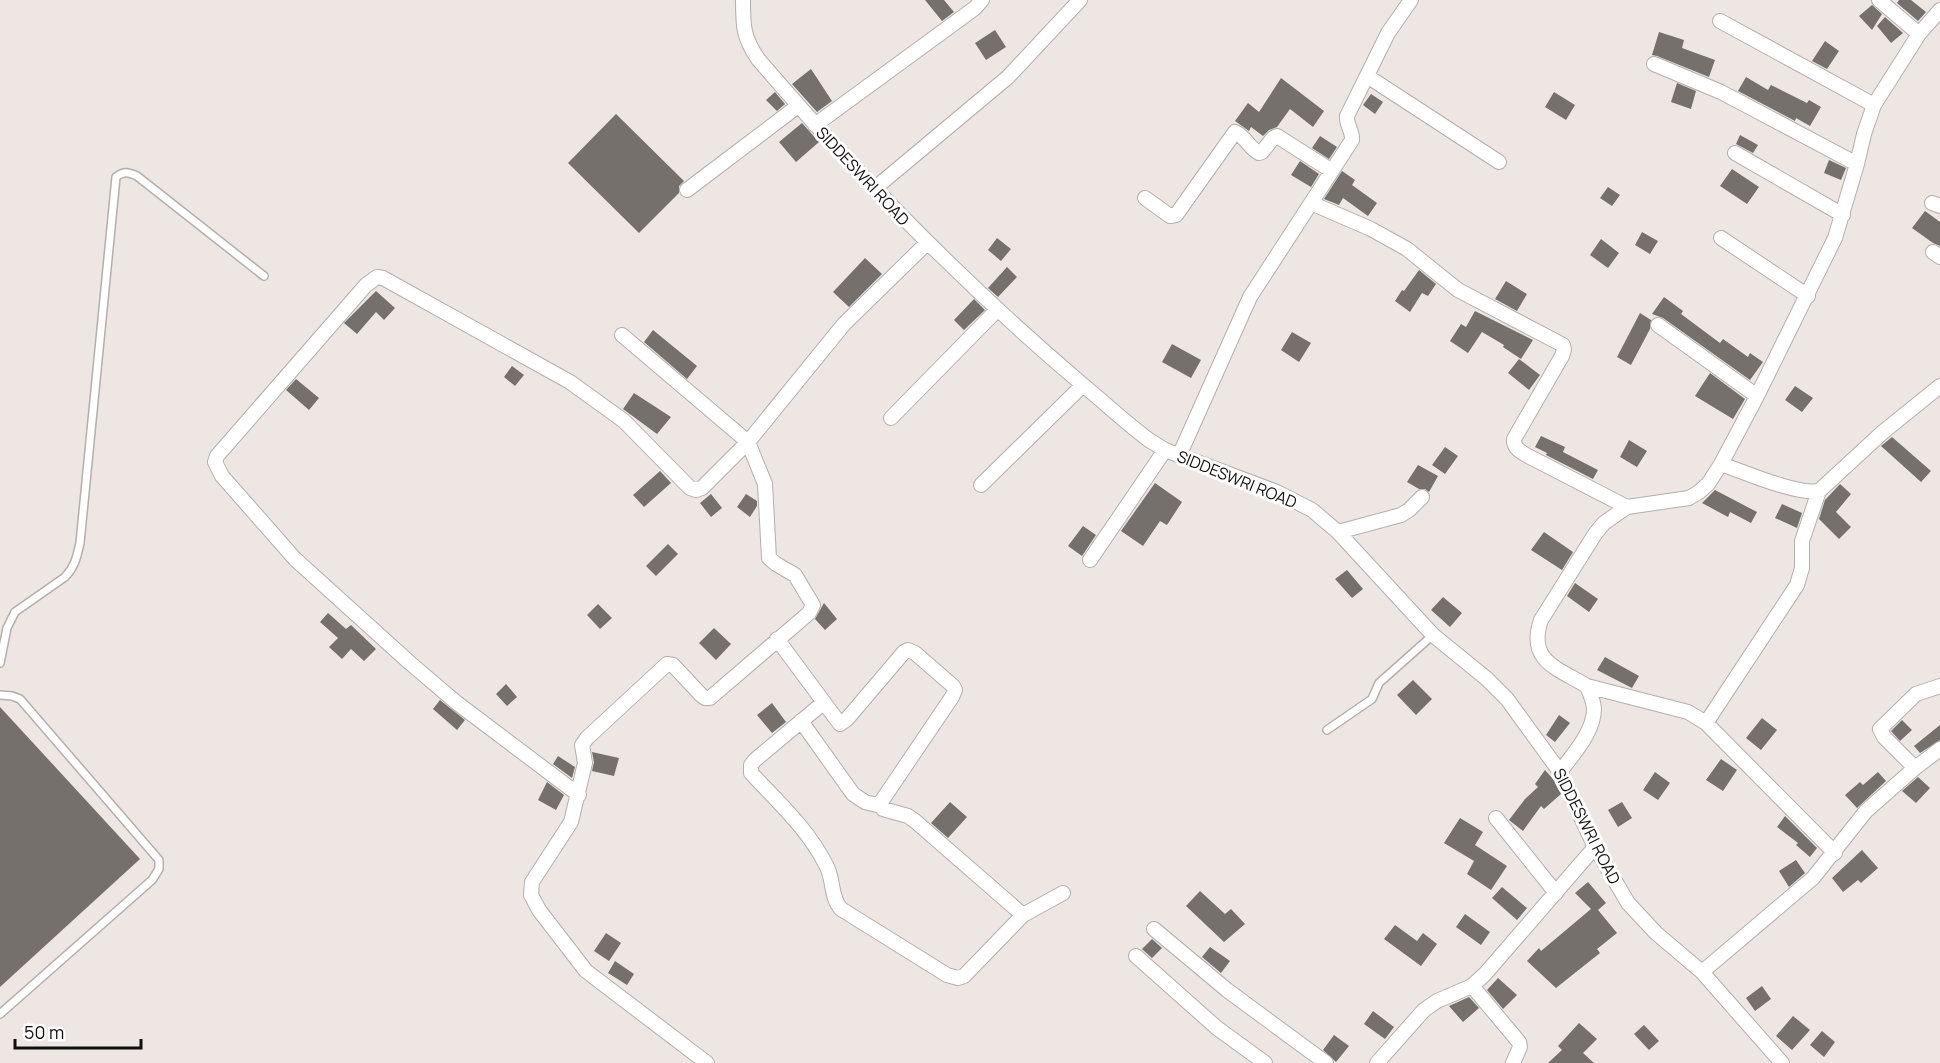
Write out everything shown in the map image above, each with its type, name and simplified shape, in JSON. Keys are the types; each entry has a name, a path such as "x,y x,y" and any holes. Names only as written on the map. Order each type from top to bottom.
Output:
{"street":[{"name":"SIDDESWRI ROAD","path":"743,0 743,30 748,44 758,59 874,189 998,310 1133,429 1172,453 1295,500 1312,510 1338,532 1433,634 1487,679 1507,699 1560,772 1595,848 1628,903 1642,921 1702,972 1782,1063"},
{"path":"815,125 975,8 982,0"},
{"path":"874,189 1019,67 1080,0"},
{"path":"1090,560 1172,453 1250,297 1352,140 1346,121 1347,116 1388,33 1411,0"},
{"path":"1879,0 1919,34"},
{"path":"1835,853 1706,723 1688,712 1587,686 1549,663 1540,654 1536,635 1541,620 1604,523 1627,507 1689,498 1708,484 1721,464 1808,296 1835,238 1864,134 1875,105 1919,34 1940,10"},
{"path":"1719,21 1875,105"},
{"path":"1654,64 1721,92 1857,165"},
{"path":"1367,76 1499,162"},
{"path":"687,190 798,106"},
{"path":"1145,198 1170,216 1176,215 1235,132 1259,153 1277,136 1332,171"},
{"path":"1735,153 1843,215"},
{"path":"1311,202 1407,249 1458,290 1563,345 1562,356 1513,443 1528,456 1627,507"},
{"path":"1721,238 1808,296"},
{"path":"579,795 433,683 301,564 222,476 215,462 217,456 366,285 377,277 383,278 570,381 624,421 690,488 702,489 748,442 844,324 927,243"},
{"path":"891,418 998,310"},
{"path":"1658,325 1757,396"},
{"path":"622,335 748,442 766,493 769,558 795,575 813,605 809,613 708,699 701,695 673,665 667,664 583,742 585,763 579,795 568,829 532,882 531,895 539,910 586,971 707,1063"},
{"path":"981,485 1083,385"},
{"path":"1721,464 1798,490 1812,493 1819,491 1883,432 1939,390"},
{"path":"1706,723 1797,585 1802,568 1802,541 1819,491"},
{"path":"1338,532 1401,515 1422,497"},
{"path":"777,639 838,723 843,723 908,650 915,653 953,686 955,690 952,697 881,802 881,806"},
{"path":"1560,772 1588,730 1593,718 1594,706 1587,686"},
{"path":"1915,768 1884,737 1880,729 1916,694 1940,686"},
{"path":"823,703 755,760 750,769 751,773 813,841 829,869 836,902 841,909 947,975 958,978 964,976 1023,915 1063,893"},
{"path":"801,721 853,794 865,802 908,816 1023,915"},
{"path":"1702,972 1814,878 1866,812 1940,749"},
{"path":"1496,818 1556,893"},
{"path":"1377,1063 1424,1010 1437,1001 1472,986 1595,848"},
{"path":"1154,929 1227,990 1326,1063"},
{"path":"1137,956 1217,1028 1265,1063"},
{"path":"1472,986 1519,1042 1520,1047 1513,1063"}],"lane":[{"path":"0,663 7,628 15,612 65,577 72,570 76,561 80,543 116,177 128,172 136,176 264,276"},
{"path":"1327,730 1371,699 1379,683 1433,634"},
{"path":"0,695 20,699 159,860 159,869 152,880 0,1014"}],"building":[{"path":"925,0 944,0 954,12 942,21"},
{"path":"1899,0 1911,0 1926,12 1918,21 1897,3"},
{"path":"1872,5 1882,14 1872,30 1859,16"},
{"path":"1885,17 1903,33 1891,43 1877,26"},
{"path":"995,30 1006,47 986,60 975,43"},
{"path":"1659,32 1684,40 1682,48 1715,60 1709,77 1652,55"},
{"path":"1825,41 1839,51 1827,69 1812,61"},
{"path":"811,69 832,101 817,112 792,84"},
{"path":"1746,77 1768,90 1771,85 1807,103 1809,100 1821,107 1810,126 1796,118 1795,121 1738,91"},
{"path":"1281,78 1324,111 1313,127 1290,109 1277,127 1269,130 1263,136 1251,127 1249,131 1235,121 1248,103 1259,112"},
{"path":"1677,83 1696,91 1691,109 1671,102"},
{"path":"775,92 785,104 777,111 766,100"},
{"path":"1554,92 1575,105 1566,120 1545,107"},
{"path":"1371,94 1383,102 1375,114 1363,105"},
{"path":"616,114 684,181 679,186 679,193 639,233 568,163"},
{"path":"802,123 819,142 796,162 779,142"},
{"path":"1740,135 1758,145 1753,153 1736,144"},
{"path":"1320,136 1337,147 1329,159 1312,148"},
{"path":"1829,160 1846,168 1841,180 1824,173"},
{"path":"1300,161 1319,174 1311,187 1291,175"},
{"path":"1732,169 1759,187 1747,204 1720,186"},
{"path":"1342,171 1355,180 1352,185 1377,203 1368,216 1343,198 1339,205 1324,199"},
{"path":"1608,187 1620,195 1612,206 1600,198"},
{"path":"1925,211 1940,222 1940,246 1912,228"},
{"path":"1642,232 1658,241 1650,254 1635,245"},
{"path":"997,238 1011,249 1001,261 988,250"},
{"path":"1601,239 1619,253 1608,268 1590,255"},
{"path":"865,258 882,274 849,307 833,292"},
{"path":"1007,267 1017,277 998,297 988,288"},
{"path":"1419,270 1436,284 1428,296 1422,293 1410,312 1395,301"},
{"path":"1506,281 1527,294 1517,311 1495,299"},
{"path":"376,291 395,308 384,320 376,312 357,334 344,323"},
{"path":"1664,297 1683,311 1681,314 1720,343 1723,339 1748,357 1750,353 1763,362 1750,380 1663,318 1652,314"},
{"path":"974,299 985,310 964,330 954,320"},
{"path":"1475,311 1533,340 1521,359 1503,347 1504,345 1482,332 1468,353 1450,341 1461,324 1466,327"},
{"path":"1640,313 1651,320 1650,329 1631,365 1617,357"},
{"path":"653,330 697,366 687,379 644,342"},
{"path":"1292,332 1311,343 1299,362 1281,350"},
{"path":"1172,344 1201,360 1191,378 1162,362"},
{"path":"1519,359 1540,375 1529,390 1508,373"},
{"path":"512,366 524,375 515,386 504,377"},
{"path":"1710,373 1745,399 1733,419 1695,396"},
{"path":"296,379 319,398 309,410 286,390"},
{"path":"1795,386 1813,398 1802,412 1785,400"},
{"path":"634,393 671,417 657,434 623,409"},
{"path":"1541,436 1565,447 1563,452 1598,470 1593,479 1535,447"},
{"path":"1892,437 1931,471 1921,482 1881,446"},
{"path":"1629,440 1647,451 1637,467 1620,457"},
{"path":"1445,447 1458,456 1445,474 1432,465"},
{"path":"1418,465 1438,476 1429,492 1407,482"},
{"path":"660,471 671,483 644,507 633,495"},
{"path":"1155,483 1182,502 1167,525 1160,521 1143,546 1121,531"},
{"path":"1840,484 1851,494 1836,512 1851,527 1839,539 1819,519 1825,500"},
{"path":"1715,490 1757,512 1751,523 1730,512 1728,517 1702,503"},
{"path":"711,494 722,508 711,517 700,503"},
{"path":"746,494 757,501 757,506 750,517 737,507"},
{"path":"1782,504 1802,513 1797,528 1775,518"},
{"path":"1083,526 1096,535 1082,556 1068,546"},
{"path":"1544,532 1573,552 1562,570 1531,550"},
{"path":"668,544 678,554 656,576 646,566"},
{"path":"1347,570 1363,589 1352,598 1335,579"},
{"path":"1575,583 1598,599 1589,612 1567,596"},
{"path":"1443,597 1462,613 1450,627 1431,610"},
{"path":"824,603 837,619 825,630 815,619"},
{"path":"598,604 612,618 600,629 587,615"},
{"path":"328,613 346,629 351,625 376,649 364,661 351,649 342,659 329,647 338,638 320,622"},
{"path":"714,628 731,644 716,660 699,643"},
{"path":"1605,657 1639,676 1632,688 1597,670"},
{"path":"1413,680 1432,699 1416,715 1397,695"},
{"path":"506,684 517,697 507,706 496,694"},
{"path":"440,700 465,720 457,730 433,709"},
{"path":"772,703 786,722 772,733 757,715"},
{"path":"0,707 140,859 0,987"},
{"path":"1559,715 1570,723 1555,742 1546,735"},
{"path":"1762,718 1777,730 1761,750 1746,738"},
{"path":"1902,720 1912,730 1900,741 1891,731"},
{"path":"1940,725 1940,740 1920,753 1914,746"},
{"path":"592,752 619,758 614,776 592,771 594,762"},
{"path":"558,756 575,767 572,778 553,764"},
{"path":"1721,759 1737,770 1723,791 1706,780"},
{"path":"1545,770 1554,780 1561,794 1544,809 1541,806 1523,831 1509,820 1525,799 1538,787 1535,784"},
{"path":"1655,772 1670,783 1658,800 1643,790"},
{"path":"1878,772 1886,781 1857,808 1845,795 1860,782 1863,785"},
{"path":"1918,777 1930,788 1916,803 1902,791"},
{"path":"547,782 564,795 556,810 538,800"},
{"path":"950,802 967,817 948,838 931,823"},
{"path":"1622,802 1632,818 1618,827 1608,810"},
{"path":"1785,816 1817,848 1810,857 1796,845 1798,843 1777,827"},
{"path":"1460,818 1483,832 1475,845 1507,866 1491,890 1467,874 1474,861 1444,843"},
{"path":"1862,850 1878,868 1861,883 1858,880 1843,892 1832,878"},
{"path":"1796,860 1805,873 1789,887 1779,871"},
{"path":"1588,882 1606,903 1598,910 1617,933 1597,949 1600,953 1556,988 1527,961 1539,948 1541,951 1591,909 1575,893"},
{"path":"1502,887 1527,908 1517,920 1492,898"},
{"path":"1200,891 1225,914 1231,909 1245,924 1224,942 1186,906"},
{"path":"1465,914 1490,932 1481,945 1456,927"},
{"path":"1395,925 1417,941 1423,933 1437,944 1421,966 1384,939"},
{"path":"606,933 621,943 609,961 594,951"},
{"path":"1152,939 1162,948 1152,958 1142,949"},
{"path":"1210,947 1230,961 1221,973 1202,957"},
{"path":"615,961 634,974 627,985 608,973"},
{"path":"1498,978 1517,995 1503,1009 1487,990"},
{"path":"1762,986 1771,999 1755,1011 1746,998"},
{"path":"1469,997 1479,1008 1463,1022 1449,1006"},
{"path":"1373,1011 1394,1027 1385,1039 1364,1024"},
{"path":"1793,1016 1810,1030 1792,1050 1776,1036"},
{"path":"1579,1023 1597,1039 1583,1053 1594,1063 1548,1063 1562,1050 1558,1046"},
{"path":"1644,1025 1659,1041 1649,1050 1634,1034"},
{"path":"1822,1031 1835,1042 1824,1057 1810,1045"},
{"path":"1334,1035 1349,1046 1336,1062 1323,1050"}]}
